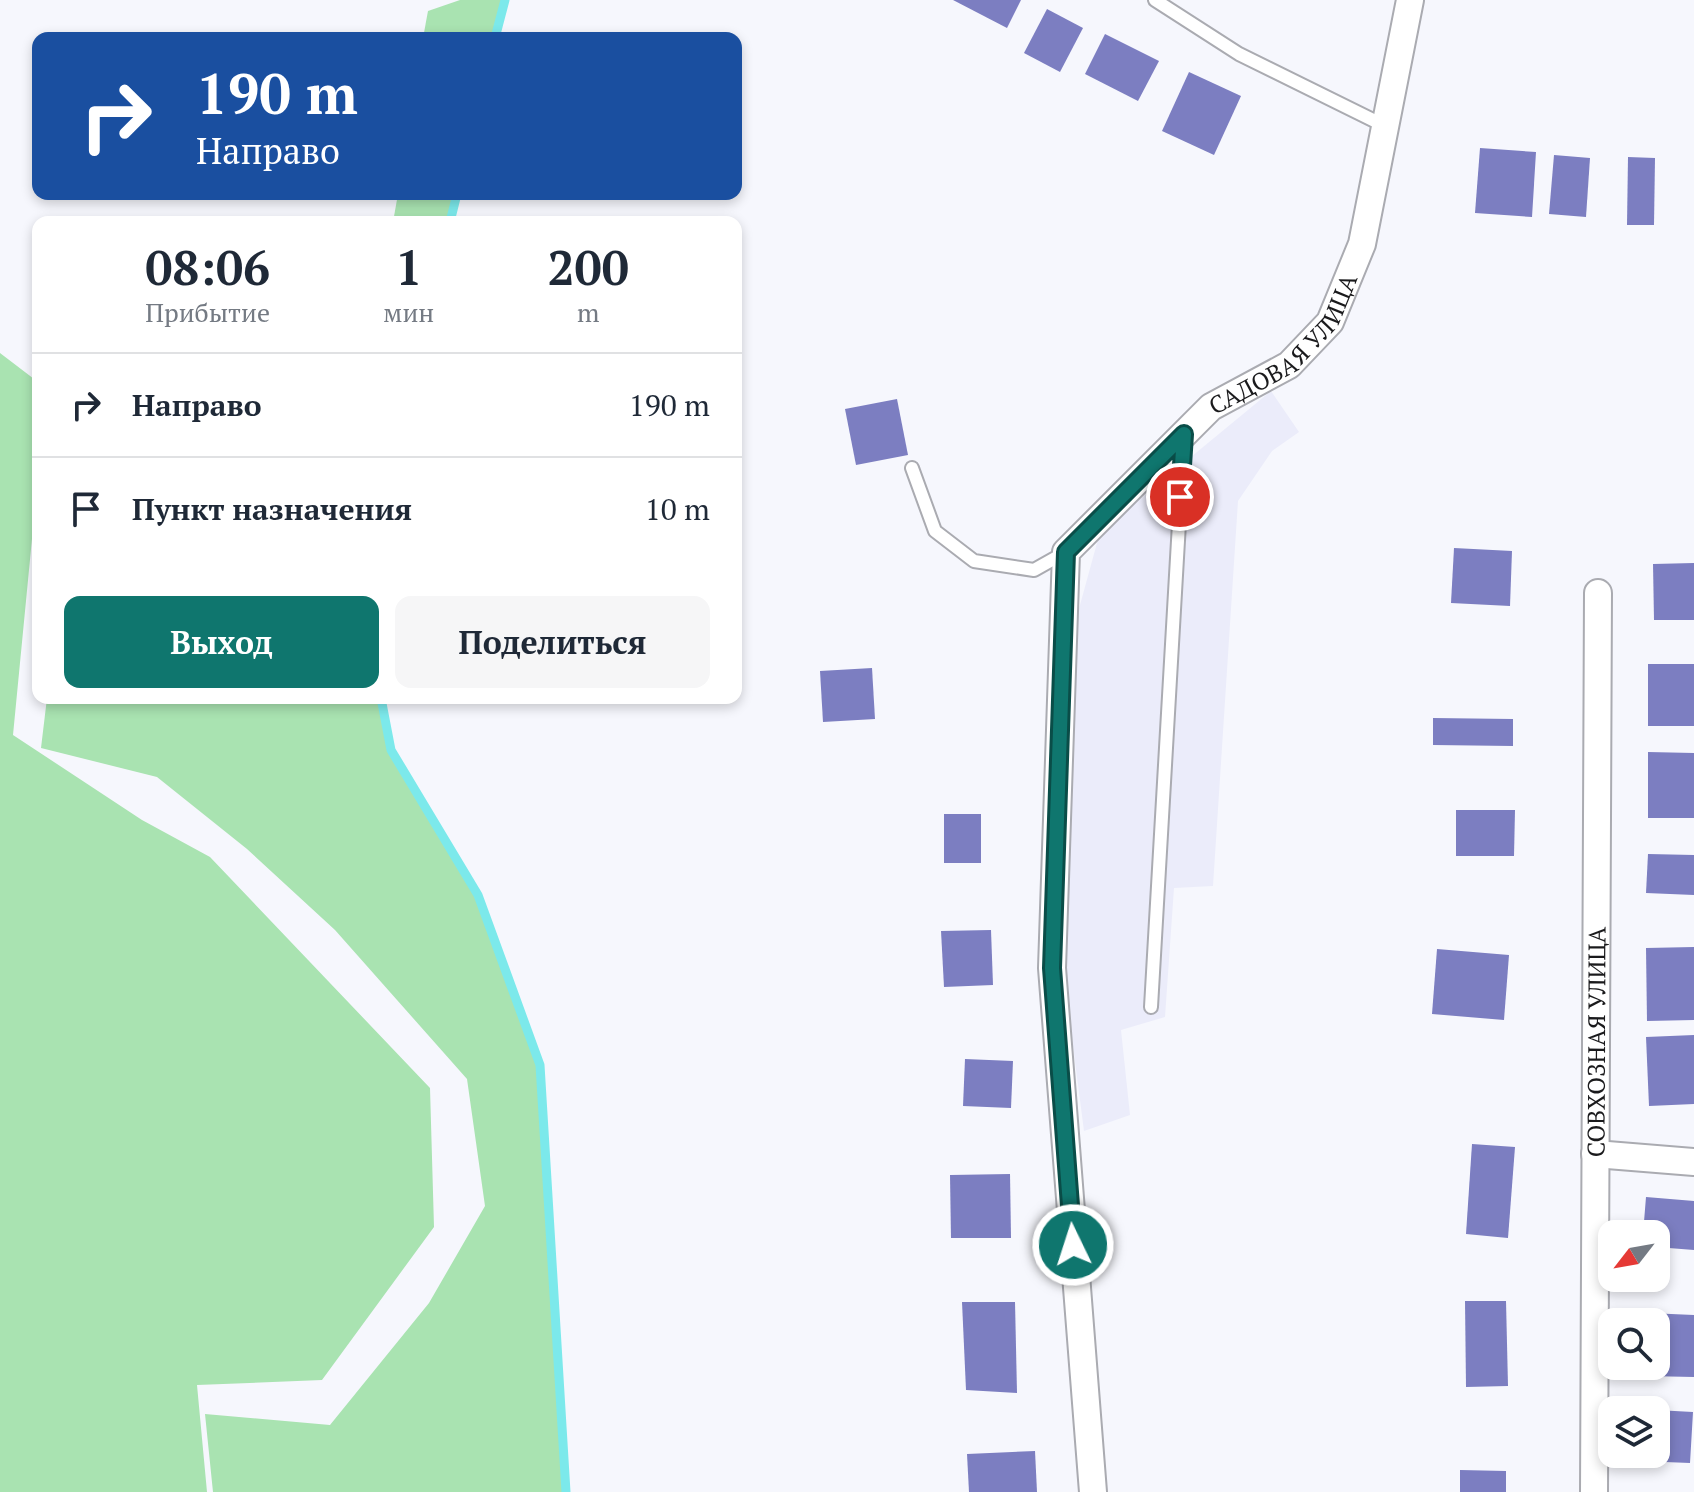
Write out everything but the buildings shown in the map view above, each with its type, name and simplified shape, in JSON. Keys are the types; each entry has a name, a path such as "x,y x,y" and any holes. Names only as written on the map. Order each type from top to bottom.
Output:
{"street":[{"name":"САДОВАЯ УЛИЦА","path":"1066,552 1211,407 1289,365 1330,322 1362,244 1410,0"},
{"path":"1066,552 1052,968 1093,1492"},
{"name":"СОВХОЗНАЯ УЛИЦА","path":"1594,1492 1598,593"},
{"path":"1595,1154 1694,1162"}],"lane":[{"path":"1155,0 1239,54 1385,126"},
{"path":"1151,1007 1184,434"},
{"path":"912,468 935,531 974,561 1034,570 1066,552"}],"shaded area":[{"path":"1271,391 1299,432 1272,451 1238,501 1213,886 1174,888 1165,1017 1121,1030 1130,1115 1084,1131 1063,969 1077,616 1100,532"}],"green space":[{"path":"460,0 505,0 497,32 424,32 428,11"},
{"path":"397,200 456,200 452,216 394,216"},
{"path":"0,353 32,377 32,539 13,735 142,820 210,857 430,1088 434,1227 322,1380 197,1385 207,1492 0,1492"},
{"path":"46,704 382,704 391,750 478,895 540,1065 566,1492 213,1492 205,1414 330,1425 429,1303 485,1206 467,1079 335,930 247,849 157,777 41,748"}],"waterway":[{"path":"497,32 505,0"},
{"path":"452,216 456,200"},
{"path":"382,704 391,750 478,895 540,1065 566,1492"}],"route":[{"path":"1073,1245 1052,968 1066,552 1184,434 1180,497"}]}
